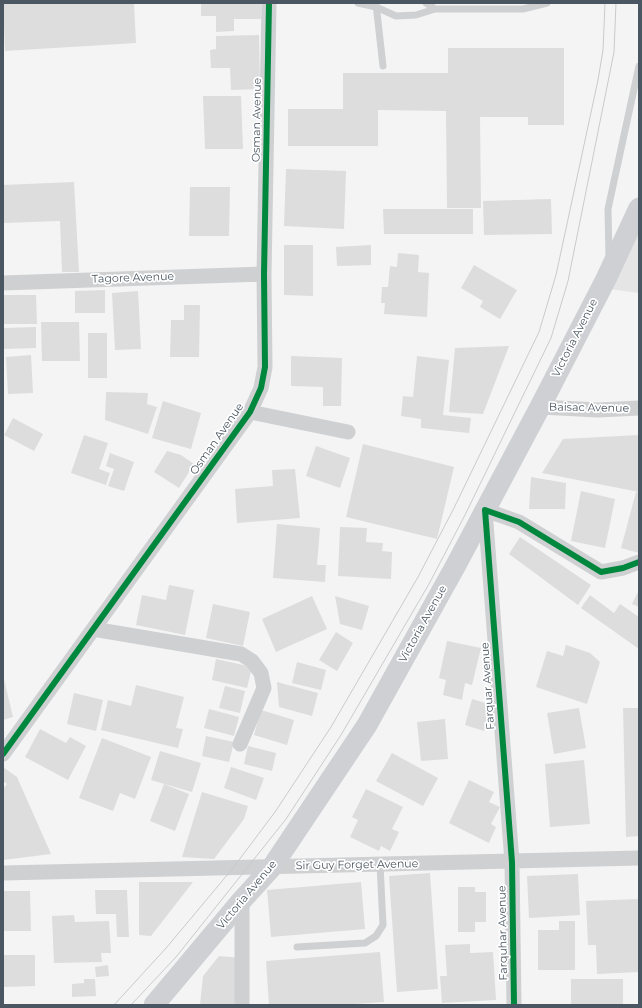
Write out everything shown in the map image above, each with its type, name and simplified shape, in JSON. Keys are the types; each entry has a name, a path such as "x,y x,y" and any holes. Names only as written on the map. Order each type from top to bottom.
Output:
{"main road":[{"name":"Victoria Avenue","path":"154,1005 242,900 272,867 367,725 540,407 609,271 639,208"}],"street":[{"name":"Osman Avenue","path":"3,754 250,412 261,388 265,367 264,274 269,3"},
{"name":"Tagore Avenue","path":"3,283 264,274"},
{"name":"Baisac Avenue","path":"540,407 598,410 639,408"},
{"path":"250,412 348,432"},
{"path":"485,510 519,522 601,572 623,568 639,562"},
{"name":"Farquar Avenue","path":"485,510 512,862"},
{"path":"93,629 241,654 252,661 261,672 264,688 240,744"},
{"name":"Sir Guy Forget Avenue","path":"3,873 639,858"},
{"name":"Farquhar Avenue","path":"512,862 514,1005"},
{"path":"242,900 242,1005"}],"lane":[{"path":"358,3 376,5 396,16 416,15 435,9 523,9 547,3"},
{"path":"426,3 435,9"},
{"path":"376,5 383,66"},
{"path":"609,271 608,210 639,66"},
{"path":"297,947 365,943 376,936 383,925 380,864"}],"shaded area":[{"path":"639,208 639,293 601,288"}],"building":[{"path":"3,3 134,3 136,43 5,51"},
{"path":"261,3 261,19 234,19 234,31 216,32 216,16 201,16 201,4"},
{"path":"259,35 260,89 231,90 230,68 211,68 210,50 216,49 216,36"},
{"path":"448,48 564,48 564,125 528,125 528,117 480,117 481,208 447,208 446,111 378,110 378,146 288,146 288,109 343,109 343,73 448,73"},
{"path":"203,96 241,96 243,149 205,149"},
{"path":"286,169 346,171 344,229 284,226"},
{"path":"74,182 79,272 62,272 60,221 3,223 3,185"},
{"path":"190,187 230,187 229,236 189,236"},
{"path":"551,199 552,234 484,235 483,201"},
{"path":"383,209 473,209 473,234 384,234"},
{"path":"284,245 313,245 313,296 284,295"},
{"path":"371,245 371,265 337,266 336,247"},
{"path":"398,253 419,255 418,272 429,273 427,317 384,314 385,303 381,303 382,287 388,287 390,266 397,267"},
{"path":"474,265 517,290 500,319 480,307 483,301 461,288"},
{"path":"105,290 105,313 75,313 75,291"},
{"path":"138,291 141,349 115,350 112,293"},
{"path":"3,295 36,295 37,324 3,324"},
{"path":"184,305 200,305 199,357 170,357 171,320 184,320"},
{"path":"41,322 79,322 80,361 42,361"},
{"path":"36,327 36,348 3,349 3,328"},
{"path":"88,333 107,333 107,378 88,378"},
{"path":"509,346 483,414 449,412 455,348"},
{"path":"31,355 33,393 8,394 6,357"},
{"path":"291,356 342,358 341,406 323,406 323,387 291,386"},
{"path":"417,356 449,360 443,415 471,418 469,433 421,428 421,419 401,416 403,396 413,397"},
{"path":"106,392 148,393 147,404 157,407 148,434 105,420"},
{"path":"163,401 201,413 191,449 152,438"},
{"path":"13,418 43,434 34,451 4,435"},
{"path":"84,435 108,443 99,469 110,473 106,485 71,473"},
{"path":"639,435 639,492 542,473 563,439"},
{"path":"363,444 454,467 437,539 346,517"},
{"path":"316,446 350,458 340,488 306,476"},
{"path":"167,451 181,455 194,464 179,488 154,472"},
{"path":"110,453 134,462 124,491 108,486 114,469 106,466"},
{"path":"295,469 300,518 237,523 235,489 273,486 272,470"},
{"path":"531,477 566,483 565,509 529,509"},
{"path":"581,491 615,499 605,548 571,541"},
{"path":"636,492 639,493 639,553 621,548"},
{"path":"277,524 320,528 317,565 326,565 325,582 273,578"},
{"path":"340,527 367,528 366,542 383,543 382,551 392,552 391,579 338,576"},
{"path":"520,537 591,585 578,605 509,554"},
{"path":"169,585 194,590 185,635 136,625 142,595 166,600"},
{"path":"639,590 639,607 632,604"},
{"path":"590,595 614,613 620,604 639,617 639,649 581,608"},
{"path":"312,596 327,629 276,652 262,619"},
{"path":"335,596 369,606 362,630 340,624"},
{"path":"213,604 250,612 243,646 206,638"},
{"path":"336,632 353,643 337,671 319,660"},
{"path":"447,641 481,648 472,685 465,683 462,700 443,695 446,680 439,678"},
{"path":"566,645 590,653 600,662 587,704 536,687 547,651 563,656"},
{"path":"216,659 252,667 247,688 212,680"},
{"path":"297,662 326,670 321,690 292,683"},
{"path":"3,675 13,717 3,720"},
{"path":"277,682 318,693 312,716 279,707"},
{"path":"136,685 184,697 176,728 183,729 178,748 101,730 108,700 131,706"},
{"path":"225,686 245,691 240,713 219,708"},
{"path":"74,693 103,700 96,731 67,724"},
{"path":"472,699 492,705 484,731 465,725"},
{"path":"579,708 586,748 554,754 547,713"},
{"path":"623,708 639,708 639,836 626,837"},
{"path":"209,709 239,717 234,736 204,728"},
{"path":"261,710 294,720 287,745 254,735"},
{"path":"445,719 448,759 421,761 417,722"},
{"path":"40,729 66,743 70,737 86,746 68,780 25,757"},
{"path":"206,736 234,742 229,762 202,756"},
{"path":"102,738 151,757 135,799 120,793 113,811 79,798"},
{"path":"248,746 276,753 272,771 244,764"},
{"path":"160,751 201,763 192,792 151,780"},
{"path":"392,753 438,778 423,806 376,781"},
{"path":"584,760 590,824 550,827 545,764"},
{"path":"3,767 17,777 51,854 3,860 3,789 7,784 3,781"},
{"path":"231,767 264,778 256,800 224,788"},
{"path":"469,780 494,792 489,802 500,807 491,824 496,827 489,843 449,823"},
{"path":"164,784 189,794 175,831 150,821"},
{"path":"366,789 403,807 392,829 399,832 390,851 381,846 379,851 350,837 358,820 352,817"},
{"path":"202,792 248,806 244,819 214,859 182,857"},
{"path":"430,873 438,989 397,992 389,876"},
{"path":"578,874 580,915 529,918 527,876"},
{"path":"139,882 193,882 151,936 139,935"},
{"path":"361,882 365,929 271,937 267,890"},
{"path":"458,887 475,887 475,892 486,892 486,922 475,922 475,932 458,932"},
{"path":"95,890 127,890 129,937 117,937 116,914 96,914"},
{"path":"4,891 30,891 31,931 3,931"},
{"path":"639,899 639,972 597,974 596,945 588,945 586,901"},
{"path":"74,915 75,922 109,921 111,953 101,953 102,962 54,963 52,916"},
{"path":"559,921 575,921 575,970 538,970 538,930 559,930"},
{"path":"470,944 470,953 493,952 496,1000 442,1003 440,976 447,976 445,945"},
{"path":"380,952 384,1002 341,1005 269,1005 266,961"},
{"path":"3,955 35,955 35,986 3,987"},
{"path":"219,956 241,958 237,1005 200,1005 203,976"},
{"path":"108,965 109,976 96,977 95,967"},
{"path":"84,979 95,979 96,996 72,997 72,984 84,983"},
{"path":"571,979 623,979 623,1005 571,1005"}],"tram line":[{"path":"114,1005 167,947 233,868 275,812 331,727 418,577 454,508 539,332 556,275 598,80 603,50 605,3"},
{"path":"131,1005 176,957 286,819 341,735 429,584 465,515 551,338 568,281 614,52 616,3"}],"cycle path":[{"path":"3,754 250,412 261,388 265,367 264,274 269,3"},
{"path":"514,1005 512,862 485,510 519,522 601,572 623,568 639,562"}]}
